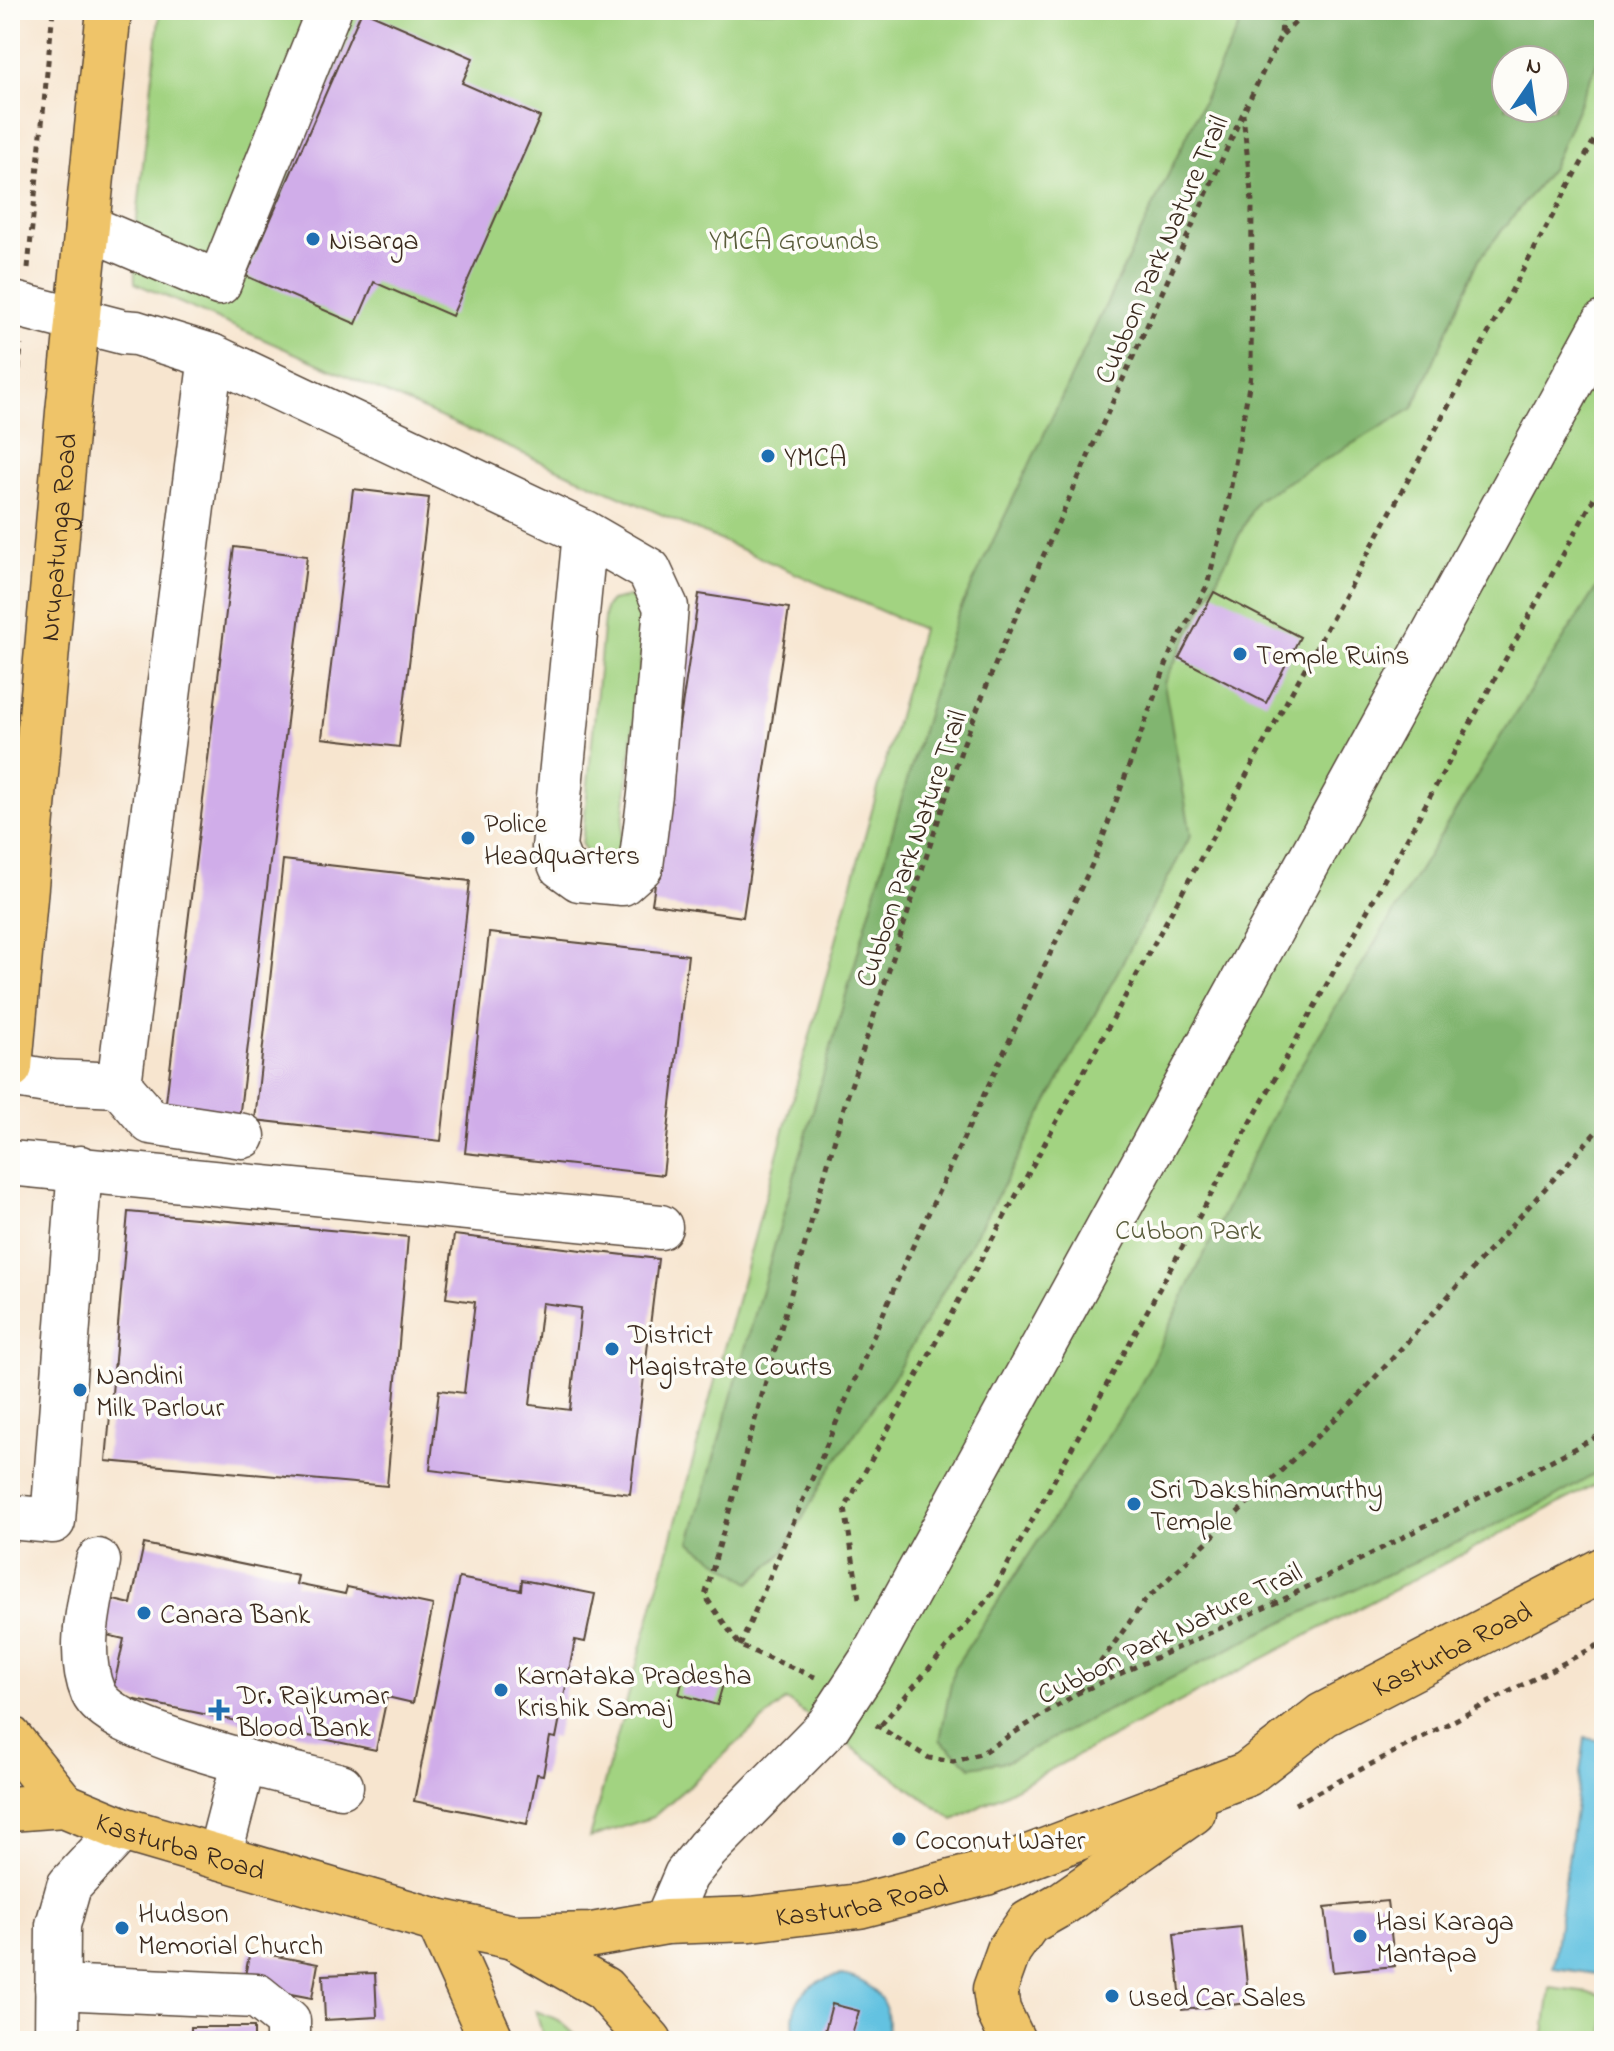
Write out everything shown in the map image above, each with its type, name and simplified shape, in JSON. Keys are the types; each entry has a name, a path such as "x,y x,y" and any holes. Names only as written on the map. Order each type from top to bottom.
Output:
{"main road":[{"name":"Nrupatunga Road","path":"10,1067 20,844 109,10"},
{"name":"Kasturba Road","path":"64,1805 122,1829 438,1921 513,1937 592,1935 666,1922 751,1919 859,1906 986,1873 1247,1774 1323,1715 1604,1569"},
{"path":"10,1738 64,1805"},
{"path":"1013,2041 998,2010 995,1989 1009,1950 1028,1923 1063,1903 1247,1774"},
{"path":"10,1809 64,1805"},
{"path":"438,1921 492,2041"},
{"path":"513,1937 604,1989 650,2041"}],"street":[{"path":"87,227 219,283 329,10"},
{"path":"17,304 136,333 211,356 585,533 649,570 666,607 650,794 641,866 622,883 579,879 561,866 554,848 585,533"},
{"path":"666,1922 686,1875 707,1849 828,1726 870,1662 1604,323"},
{"path":"119,1085 211,356"},
{"path":"10,1075 53,1082 119,1085 151,1122 243,1136"},
{"path":"10,1163 660,1227"},
{"path":"10,1517 53,1521 80,1168"},
{"path":"98,1561 84,1653 94,1695 119,1717 199,1749 341,1786"},
{"path":"219,1857 244,1761"},
{"path":"57,2041 58,1925 69,1886 122,1829"},
{"path":"57,1987 257,1996 288,2021 288,2041"}],"path":[{"path":"10,477 17,304 53,10"},
{"name":"Cubbon Park Nature Trail","path":"740,1646 705,1596 843,1110 963,745 1243,113 1281,35 1283,10"},
{"path":"1281,35 1309,10"},
{"path":"816,1677 740,1646 905,1263 1096,856 1170,654 1207,586 1227,508 1251,375 1252,202 1243,113"},
{"path":"870,1662 845,1508 1604,122"},
{"name":"Cubbon Park Nature Trail","path":"1604,480 991,1595 879,1727 929,1758 953,1762 980,1754 1078,1693 1284,1599 1604,1433"},
{"path":"1078,1693 1144,1602 1353,1402 1604,1123"},
{"path":"1295,1804 1604,1642"}],"green space":[{"name":"Cubbon Park","path":"160,10 1604,10 1604,1480 954,1820 786,1700 653,1817 589,1838 922,629 135,283 134,246"},
{"path":"1247,10 1604,10 1604,46 1552,168 1479,259 1413,408 1257,500 1164,683 1191,835 993,1204 895,1375 826,1476 784,1552 750,1583 690,1542 956,618"},
{"path":"1604,576 1604,1469 1550,1500 1274,1626 1008,1761 971,1767 940,1740 954,1668 1138,1390 1279,1101 1499,739"},
{"path":"629,597 636,600 646,613 620,850 600,859 590,855 582,845 605,608 611,601"},
{"path":"1550,1988 1604,1995 1604,2041 1543,2041"},
{"path":"536,2011 559,2020 582,2041 544,2041"}],"water":[{"path":"1585,1738 1604,1741 1604,1975 1553,1968"},
{"path":"842,1975 864,1983 880,1998 887,2017 884,2041 797,2041 793,2016 801,1996 818,1982"}],"building":[{"path":"362,10 473,58 462,83 540,117 452,316 374,282 356,324 246,276"},
{"path":"353,489 429,498 399,747 322,738"},
{"path":"234,547 307,556 239,1119 165,1110"},
{"path":"1214,592 1300,637 1266,703 1179,658"},
{"path":"699,594 789,608 743,917 652,904"},
{"path":"283,860 470,881 441,1141 255,1120"},
{"path":"489,933 688,955 663,1175 465,1153"},
{"path":"128,1212 408,1237 387,1486 106,1461"},
{"name":"District Magistrate Courts","path":"454,1235 658,1259 630,1494 430,1470 439,1390 464,1393 475,1302 446,1298","holes":["542,1303 581,1308 570,1410 530,1405"]},
{"path":"144,1544 298,1576 296,1584 345,1594 347,1587 433,1605 413,1703 387,1697 376,1750 112,1695 124,1639 94,1632 101,1597 131,1604"},
{"name":"Karnataka Pradesha Krishik Samaj","path":"459,1578 521,1590 522,1580 595,1594 585,1642 575,1640 556,1738 550,1737 543,1775 537,1774 527,1824 414,1801"},
{"path":"685,1671 724,1681 717,1705 679,1694"},
{"name":"Hasi Karaga Mantapa","path":"1387,1901 1395,1966 1333,1972 1325,1907"},
{"path":"1241,1927 1249,2003 1182,2010 1174,1934"},
{"path":"250,1951 318,1964 312,1998 243,1985"},
{"path":"375,1973 377,2017 325,2020 323,1975"},
{"path":"832,2004 859,2011 851,2038 825,2031"},
{"path":"191,2027 254,2027 254,2041 191,2041"},
{"path":"329,2034 377,2034 377,2041 329,2041"}],"place":[{"name":"Nisarga","path":"313,239"},
{"name":"YMCA","path":"768,456"},
{"name":"Temple Ruins","path":"1240,654"},
{"name":"Police Headquarters","path":"468,838"},
{"name":"District Magistrate Courts","path":"612,1349"},
{"name":"Nandini Milk Parlour","path":"80,1390"},
{"name":"Sri Dakshinamurthy Temple","path":"1134,1504"},
{"name":"Canara Bank","path":"144,1613"},
{"name":"Karnataka Pradesha Krishik Samaj","path":"501,1690"},
{"name":"Dr. Rajkumar Blood Bank","path":"219,1710"},
{"name":"Coconut Water","path":"899,1839"},
{"name":"Hudson Memorial Church","path":"122,1928"},
{"name":"Hasi Karaga Mantapa","path":"1360,1936"},
{"name":"Used Car Sales","path":"1112,1996"}],"park label":[{"name":"YMCA Grounds","path":"794,239"}]}
